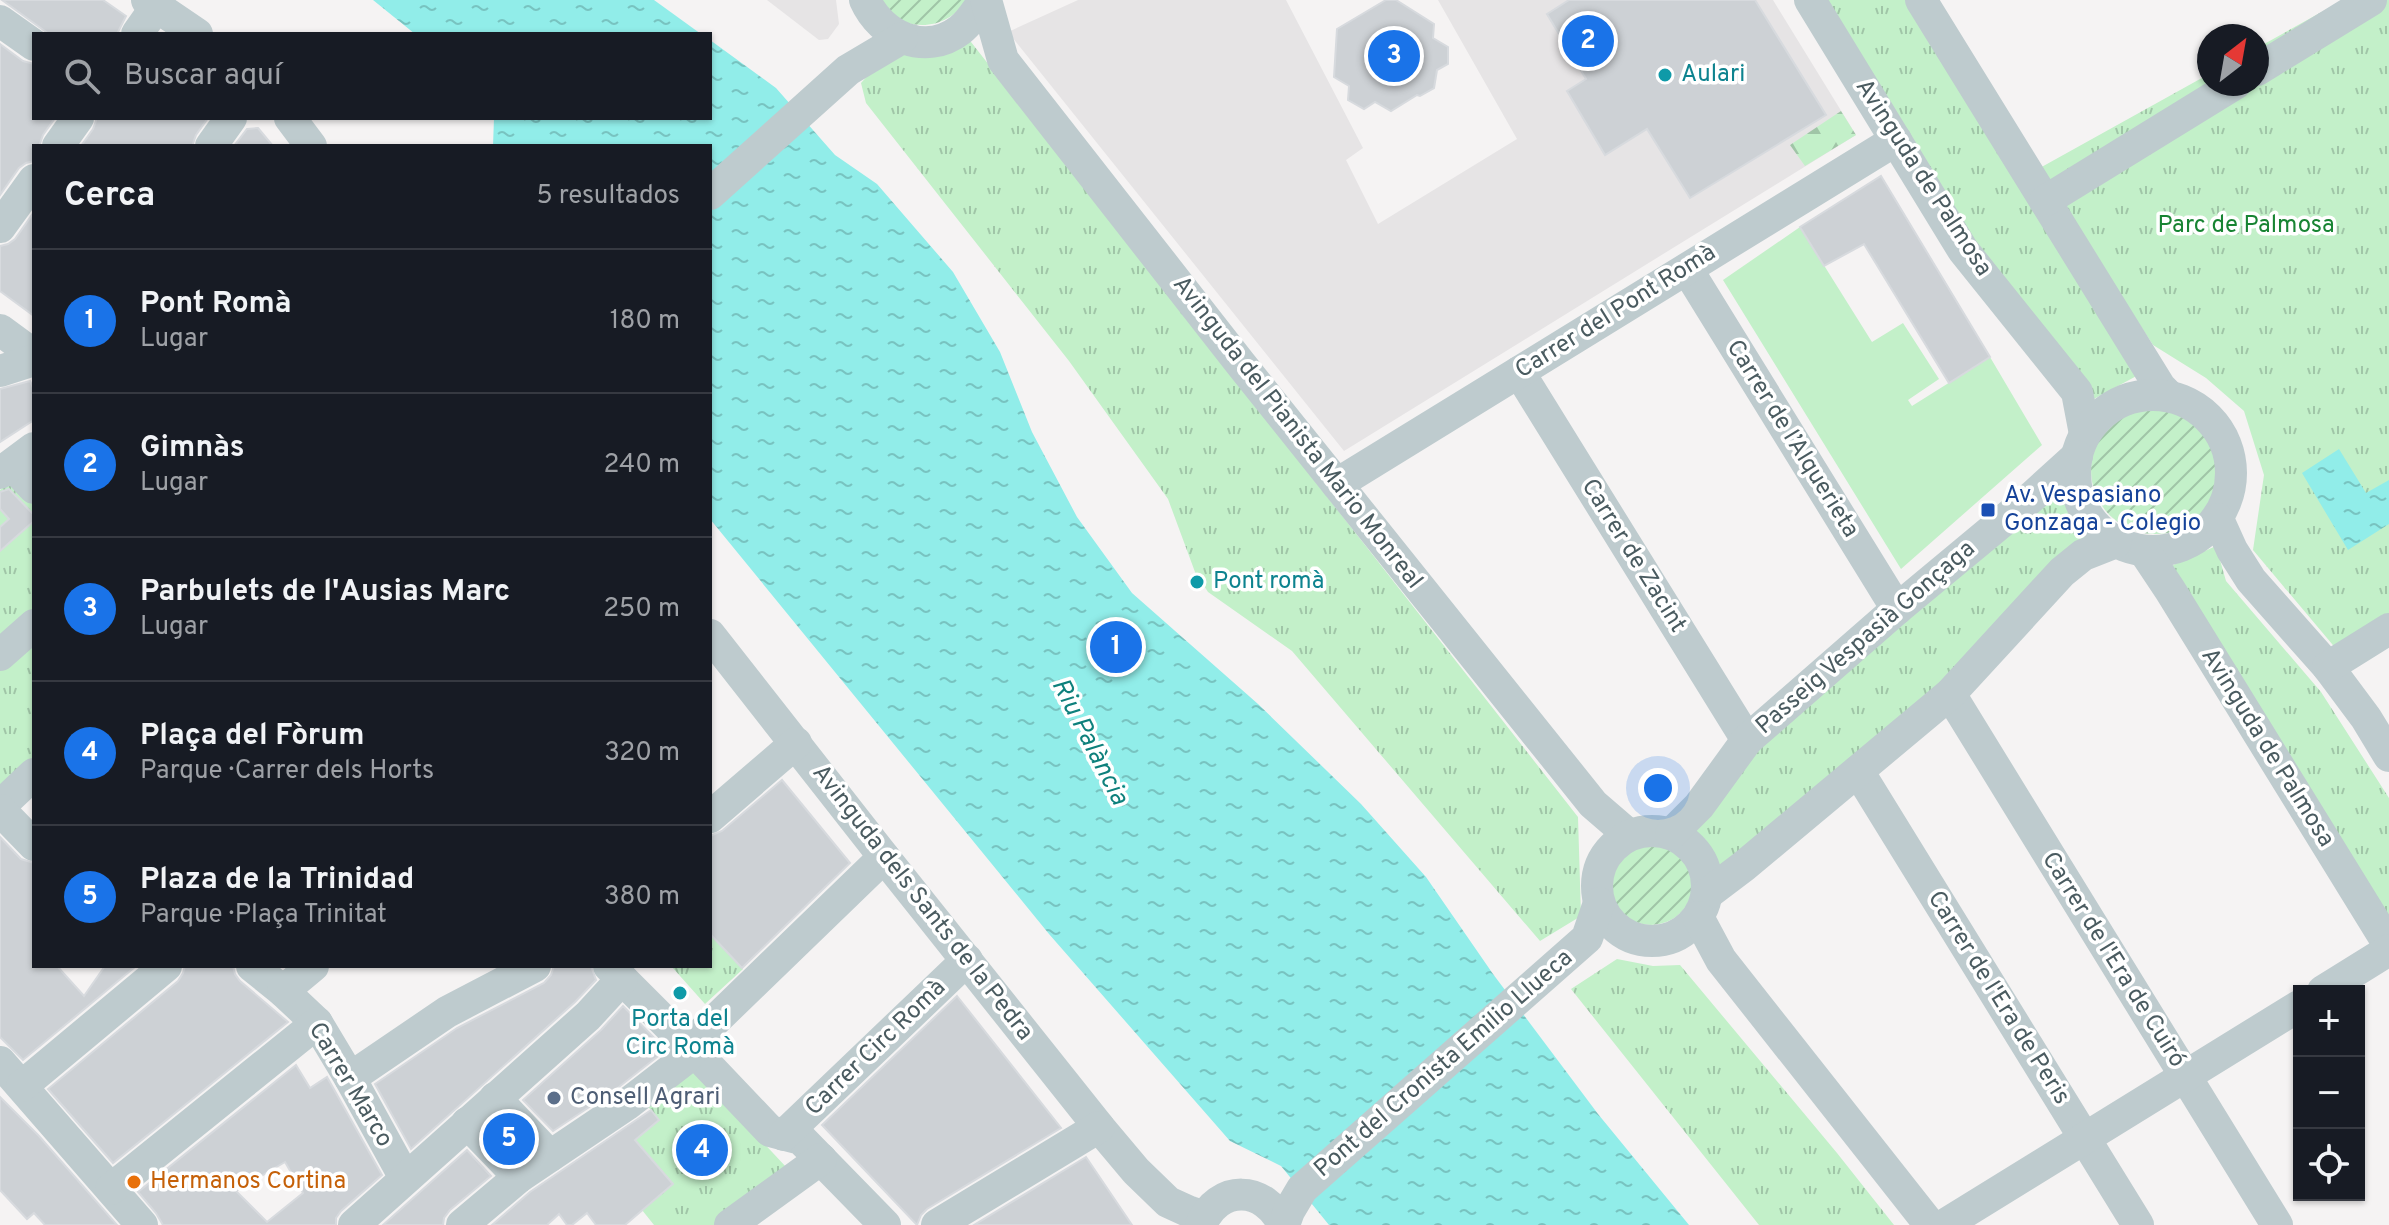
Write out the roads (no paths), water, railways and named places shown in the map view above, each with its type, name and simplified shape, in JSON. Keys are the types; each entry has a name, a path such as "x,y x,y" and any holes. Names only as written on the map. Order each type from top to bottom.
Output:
{"street":[{"path":"938,41 957,32 985,0"},
{"name":"Avinguda del Pianista Mario Monreal","path":"985,0 1003,60 1593,804 1618,844"},
{"name":"Avinguda de Palmosa","path":"1810,0 1963,250 2077,392 2081,445"},
{"path":"1921,0 2160,387 2169,396"},
{"path":"2269,63 2371,0"},
{"path":"138,32 152,3 194,32"},
{"path":"867,6 884,29 902,38"},
{"path":"848,70 867,6"},
{"path":"0,21 32,44"},
{"path":"712,192 848,70 902,38"},
{"name":"Avinguda del Pianista Mario Monreal","path":"902,38 923,42 971,42 1003,60"},
{"path":"2045,201 2216,96"},
{"path":"59,144 77,120"},
{"path":"212,144 230,120"},
{"path":"292,120 310,144"},
{"name":"Carrer del Pont Romà","path":"1337,484 1896,140"},
{"path":"0,227 32,183"},
{"name":"Carrer de l’Alquerieta","path":"1687,269 1897,609"},
{"path":"0,330 32,355"},
{"path":"0,371 32,358"},
{"name":"Carrer de Zacint","path":"1519,372 1747,740"},
{"path":"1930,1225 1721,960 1703,906 1706,875 1698,856 1685,842 1671,834 1652,831 1618,844 1597,877 1599,903 1608,920 1623,934 1641,941 1669,939 1687,930 1703,906 1744,866 1950,694 2062,572 2083,555 2130,547 2165,551 2185,545 2203,534 2218,519 2229,496 2232,470 2227,445 2203,414 2169,396 2145,395 2121,401 2101,415 2081,445 2075,481 2081,505 2096,527 2130,547"},
{"name":"Passeig Vespasià Gonçaga","path":"1671,834 1699,806 1747,740 2033,496 2081,445"},
{"path":"15,462 32,485"},
{"path":"2218,519 2232,550 2251,580 2328,667 2366,718 2389,756"},
{"name":"Avinguda de Palmosa","path":"2130,547 2170,590 2389,948"},
{"path":"0,655 32,627"},
{"path":"2328,667 2389,629"},
{"name":"Avinguda dels Sants de la Pedra","path":"712,638 1136,1171"},
{"name":"Carrer de l'Era de Cuiró","path":"1950,694 2277,1225"},
{"path":"712,815 796,743"},
{"name":"Carrer de l'Era de Peris","path":"1858,771 2138,1225"},
{"path":"32,776 0,808 32,843"},
{"path":"462,1225 519,1177 626,1105 684,1060 701,1034 884,857"},
{"name":"Pont del Cronista Emilio Llueca","path":"1283,1225 1302,1189 1587,938 1599,903"},
{"name":"Pont del Cronista Emilio Llueca","path":"1587,938 1623,934"},
{"path":"1669,939 1721,960"},
{"path":"2332,985 2389,948"},
{"name":"Carrer Circ Romà","path":"784,1135 967,960"},
{"path":"22,1086 164,968"},
{"name":"Carrer Marco","path":"254,968 317,1023 405,1178"},
{"path":"283,991 311,968"},
{"path":"350,1078 447,1012 531,968"},
{"path":"354,1225 588,1016 615,972 770,1131 801,1139 885,1225"},
{"path":"1944,1225 2293,1010"},
{"path":"111,1189 317,1023"},
{"path":"0,1062 142,1225"},
{"path":"495,1098 550,1156"},
{"path":"467,1123 519,1177"},
{"path":"937,1225 1099,1127"},
{"path":"730,1225 821,1159"},
{"path":"1136,1171 1168,1202 1204,1219"},
{"path":"1136,1171 1168,1225"},
{"name":"Pont del Cronista Emilio Llueca","path":"1204,1219 1216,1203 1232,1196 1251,1195 1260,1199 1302,1189"},
{"path":"1260,1199 1271,1206 1283,1225"}],"water":[{"path":"373,0 654,0 698,32 413,32"},
{"name":"Riu Palància","path":"712,41 776,88 835,155 877,184 953,272 1000,352 1032,432 1077,517 1132,593 1258,704 1361,804 1426,877 1493,974 1598,1114 1689,1225 1329,1225 1281,1166 1230,1141 1049,934 712,521 712,144 493,144 494,120 712,120"},
{"path":"2339,449 2366,493 2389,480 2389,524 2348,550 2302,473"}],"place":[{"name":"Gimnàs","path":"1588,41"},
{"name":"Parbulets de l'Ausias Marc","path":"1394,56"},
{"name":"Aulari","path":"1665,75"},
{"name":"Av. Vespasiano Gonzaga - Colegio","path":"1988,510"},
{"name":"Pont romà","path":"1197,582"},
{"name":"Pont Romà","path":"1116,647"},
{"name":"Porta del Circ Romà","path":"680,993"},
{"name":"Consell Agrari","path":"554,1098"},
{"name":"Plaza de la Trinidad","path":"509,1139"},
{"name":"Plaça del Fòrum","path":"702,1150"},
{"name":"Hermanos Cortina","path":"134,1182"}],"park label":[{"name":"Parc de Palmosa","path":"2246,226"}]}
